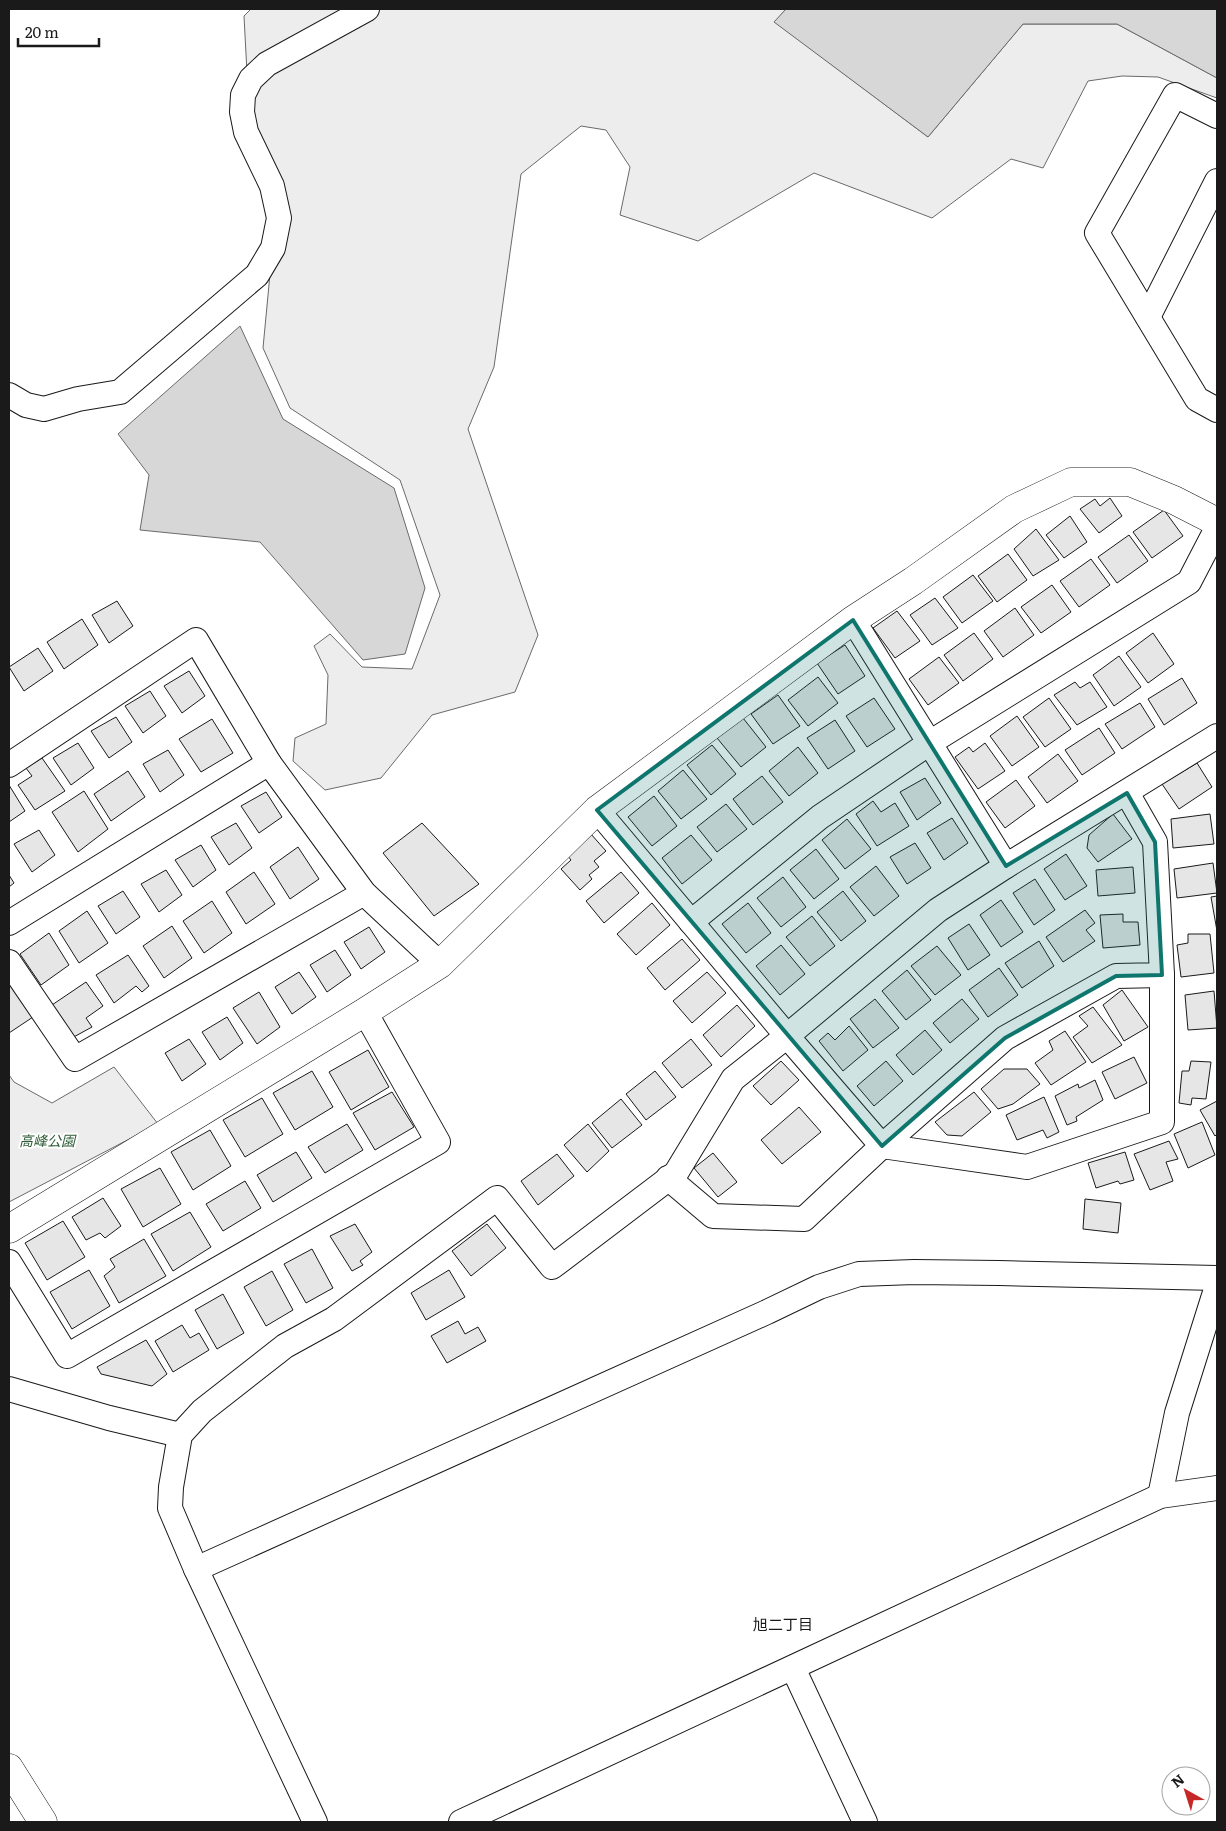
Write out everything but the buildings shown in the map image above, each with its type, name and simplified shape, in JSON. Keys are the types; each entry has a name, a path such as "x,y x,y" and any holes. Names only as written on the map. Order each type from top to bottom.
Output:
{"street":[{"path":"9,395 26,405 44,409 78,399 120,392 256,276 273,248 279,218 272,186 246,132 242,112 243,95 251,79 267,64 367,9"},
{"path":"1217,116 1175,95 1096,233 1197,398 1217,410"},
{"path":"1148,317 1217,181"},
{"path":"9,1229 365,1012 440,964 597,810 853,620 913,581 1014,509 1071,482 1130,482 1174,500 1217,522"},
{"path":"691,922 820,818 931,742 1189,582 1217,528"},
{"path":"853,620 931,742 1006,866"},
{"path":"9,765 196,640 269,763 364,893 440,964"},
{"path":"315,1822 196,1570 170,1508 171,1487 180,1435 202,1411 285,1346 334,1319 497,1198 552,1267 676,1173 732,1079 787,1036 938,910 1217,736"},
{"path":"9,923 269,763"},
{"path":"597,810 882,1146 1027,1167 1162,1122 1162,974 1155,842 1127,793"},
{"path":"9,962 75,1059 364,893"},
{"path":"668,1178 713,1216 804,1220 882,1146 1005,1038 1116,976 1162,974"},
{"path":"9,1262 68,1356 438,1142 365,1012"},
{"path":"196,1570 819,1287 858,1274 990,1272 1217,1278"},
{"path":"1160,1496 1177,1413 1217,1286"},
{"path":"9,1389 108,1418 180,1435"},
{"path":"461,1822 1160,1496 1217,1488"},
{"path":"793,1668 865,1822"},
{"path":"9,1768 43,1822"}],"highlighted area":[{"path":"853,620 1006,866 1127,793 1155,842 1162,975 1116,976 1005,1038 882,1146 597,810"}],"shaded area":[{"path":"251,9 786,9 775,22 928,137 1023,24 1117,24 1217,78 1217,98 1158,77 1122,76 1088,81 1043,168 1011,159 932,218 814,173 698,241 620,215 630,167 606,130 581,126 521,174 494,367 468,429 538,635 515,692 432,715 381,778 325,790 293,761 295,738 326,724 328,675 314,646 330,634 362,667 412,669 440,595 400,480 290,408 263,348 270,274 285,214 249,111 244,16"},
{"path":"786,9 1217,9 1217,78 1117,24 1023,24 928,137 774,22"},
{"path":"240,326 283,419 394,488 425,588 405,654 363,660 260,542 140,530 149,475 118,434"},
{"name":"高峰公園","path":"114,1067 158,1124 9,1202 9,1075 14,1082 52,1103"}],"district":[{"name":"旭二丁目","path":"783,1623"}]}
